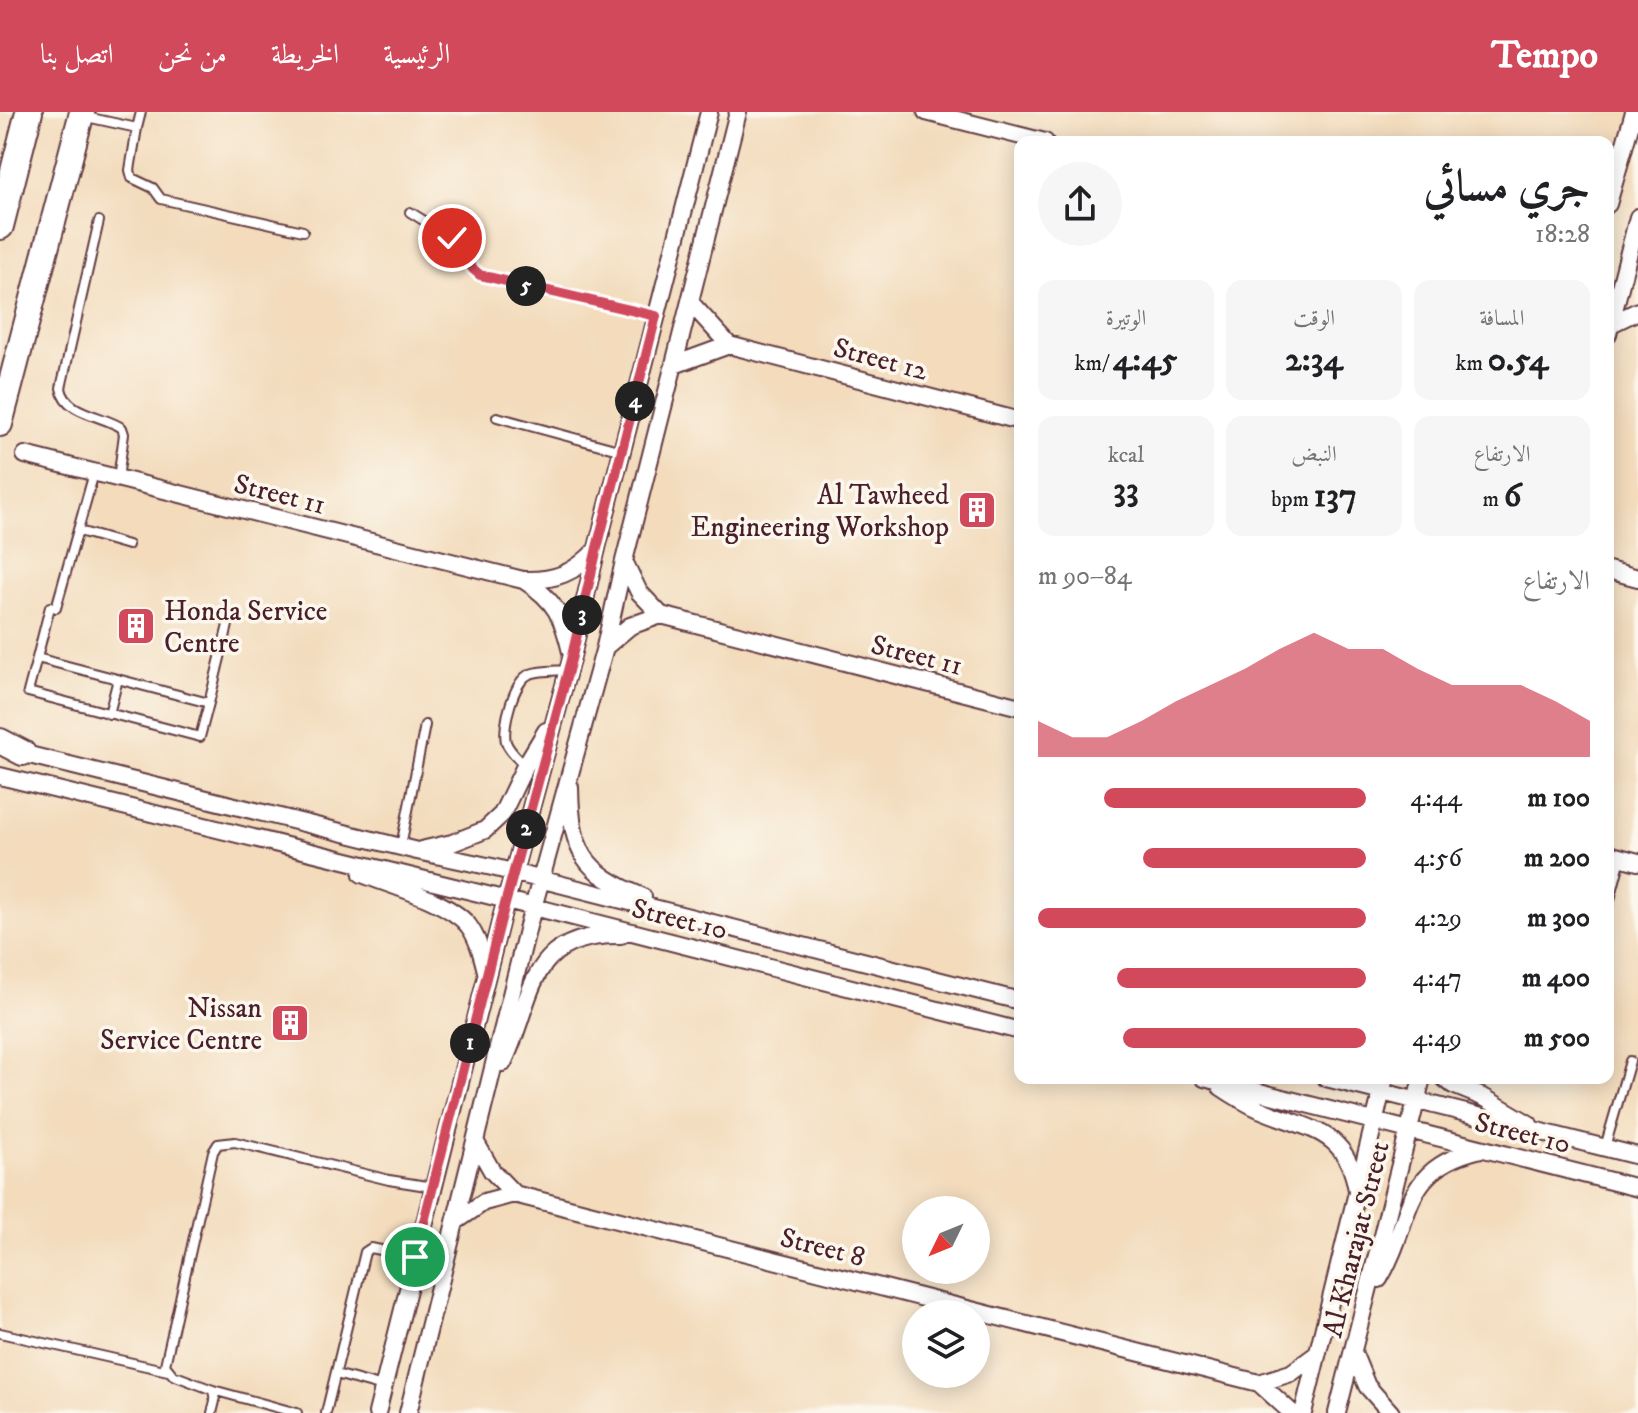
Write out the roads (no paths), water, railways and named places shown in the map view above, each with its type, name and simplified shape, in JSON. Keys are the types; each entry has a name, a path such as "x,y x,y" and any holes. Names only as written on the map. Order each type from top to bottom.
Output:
{"highway":[{"path":"0,226 29,112"}],"main road":[{"path":"0,424 82,114"},
{"path":"0,741 11,751"}],"street":[{"path":"377,1413 709,112"},
{"path":"411,1409 532,907 605,647 738,112"},
{"path":"926,112 1021,136"},
{"path":"1614,183 1634,112"},
{"path":"1614,316 1632,268 1638,217"},
{"path":"674,365 729,345 690,302"},
{"path":"1614,326 1638,311"},
{"name":"Street 12","path":"729,345 1014,419"},
{"name":"Street 11","path":"25,455 523,580 545,581 566,575 584,563 597,548"},
{"path":"605,647 630,626 661,615 639,592 624,561"},
{"path":"1614,572 1638,578"},
{"name":"Street 11","path":"523,580 545,594 556,608 567,630 570,663"},
{"name":"Street 11","path":"661,615 1014,705"},
{"path":"409,849 452,843 485,830 502,814 525,766 555,716"},
{"name":"Street 10","path":"11,751 688,916 1014,999"},
{"name":"Street 10","path":"570,765 570,818 584,857 611,884 688,916"},
{"name":"Street 10","path":"0,776 506,900 1014,1029"},
{"path":"1614,856 1638,862"},
{"name":"Street 10","path":"328,858 459,916 477,941 487,975"},
{"path":"487,1095 508,1053 533,981 553,954 574,942 594,936 642,935"},
{"name":"Street 10","path":"1216,1084 1258,1109 1321,1132 1346,1157 1354,1171 1358,1193"},
{"name":"Street 10","path":"1227,1084 1638,1188"},
{"name":"Al Kharajat Street","path":"1337,1413 1421,1084"},
{"name":"Street 10","path":"1452,1084 1485,1098 1541,1132"},
{"name":"Street 10","path":"1384,1085 1417,1100 1638,1156"},
{"name":"Al Kharajat Street","path":"1303,1413 1384,1085"},
{"path":"455,1222 484,1202 514,1194 492,1171 475,1141"},
{"path":"1368,1298 1387,1265 1413,1196 1422,1181 1442,1162 1456,1155 1483,1149"},
{"name":"Street 8","path":"514,1194 1259,1383 1292,1413"},
{"path":"1353,1352 1367,1386 1391,1413"},
{"path":"1259,1383 1291,1373 1318,1354"}],"lane":[{"path":"141,112 130,170 132,178 153,188 161,199 303,231"},
{"path":"82,114 137,128"},
{"path":"410,212 452,238 480,275 656,316"},
{"path":"99,221 61,388 69,405 122,428 124,434 118,479"},
{"path":"497,417 622,451"},
{"path":"94,473 28,692 200,737 228,625"},
{"path":"79,531 128,545"},
{"path":"37,658 209,703"},
{"path":"525,766 506,740 514,694 522,680 530,674 570,663"},
{"path":"109,714 118,679"},
{"path":"409,849 425,725"},
{"path":"1605,1148 1630,1061"},
{"path":"168,1371 166,1358 213,1152 218,1144 235,1142 389,1180 433,1187"},
{"path":"326,1413 366,1250 371,1248 415,1257"},
{"path":"0,1333 168,1371 213,1390 297,1413"},
{"path":"336,1374 383,1387"},
{"path":"212,1413 215,1401 213,1390"}],"place":[{"name":"Al Tawheed Engineering Workshop","path":"977,510"},
{"name":"Honda Service Centre","path":"136,626"},
{"name":"Nissan Service Centre","path":"290,1023"}]}
